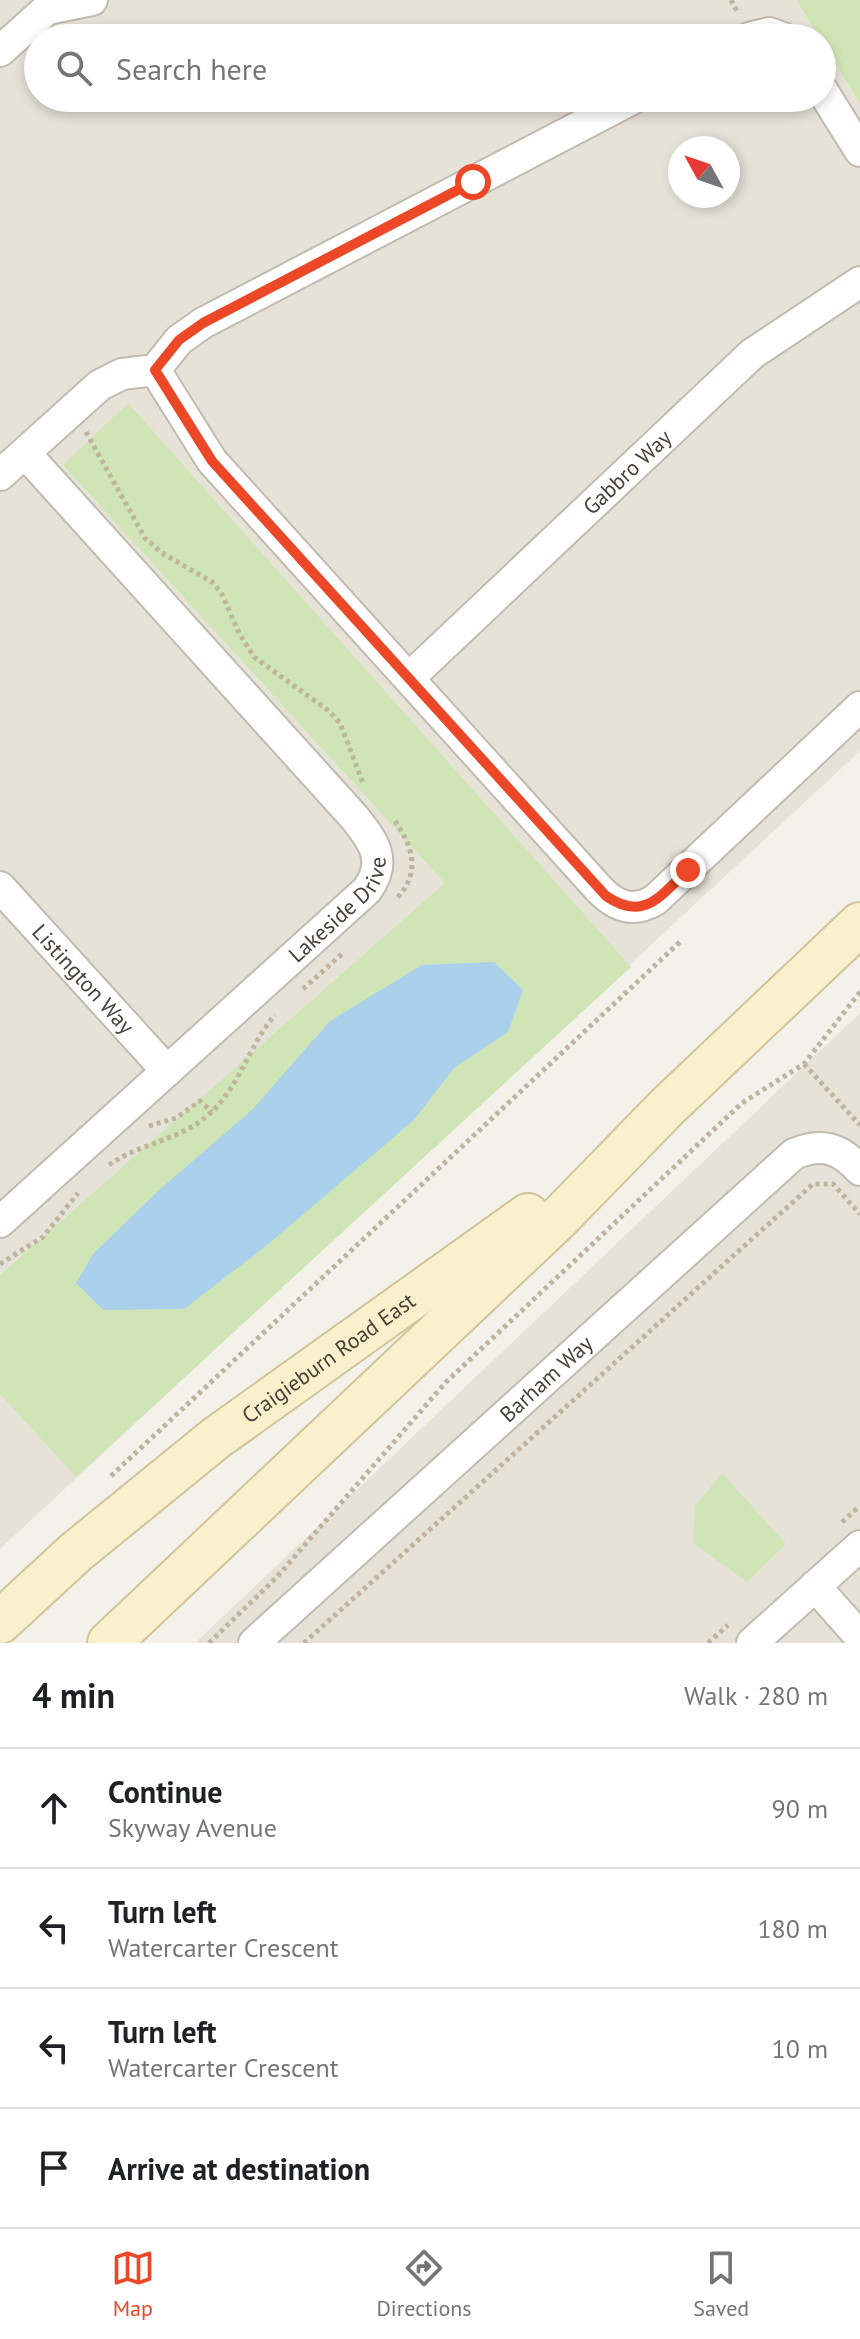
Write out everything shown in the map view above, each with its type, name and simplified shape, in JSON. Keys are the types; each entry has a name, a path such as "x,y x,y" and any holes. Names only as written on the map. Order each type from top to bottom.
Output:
{"main road":[{"name":"Craigieburn Road East","path":"109,1643 558,1219 667,1107 860,924"},
{"name":"Craigieburn Road East","path":"0,1622 87,1542 216,1438 497,1239 667,1107"}],"street":[{"path":"25,24 44,4 92,0"},
{"path":"0,51 24,25"},
{"path":"0,475 100,385 122,374 155,370 179,340 203,323 607,112"},
{"path":"836,112 860,151"},
{"name":"Gabbro Way","path":"409,678 752,354 860,282"},
{"path":"155,370 212,461 606,896 618,904 636,908 666,890 860,707"},
{"name":"Lakeside Drive","path":"0,1222 367,890 376,878 379,859 371,838 354,817 25,453"},
{"name":"Listington Way","path":"0,887 167,1071"},
{"name":"Barham Way","path":"254,1643 794,1154 820,1146 835,1149 855,1164"},
{"path":"752,1643 860,1546"},
{"path":"815,1586 860,1637"}],"path":[{"path":"101,1484 682,940"},
{"path":"209,1643 276,1578 446,1382 742,1103 804,1064 860,992"},
{"path":"804,1064 860,1125"},
{"path":"99,1172 142,1145 193,1127 212,1112"},
{"path":"304,1643 813,1184 833,1184 860,1214"},
{"path":"0,1264 51,1229 81,1189"}],"shaded area":[{"path":"0,0 796,0 811,24 24,24 24,112 836,112 836,65 860,104 860,751 0,1549"},
{"path":"860,1013 860,1643 195,1643"}],"green space":[{"path":"796,0 860,0 860,104 836,65 836,24 811,24"},
{"path":"128,403 631,967 76,1477 0,1394 0,1275 445,883 63,465"},
{"path":"722,1473 786,1544 747,1582 693,1543 695,1506"}],"water":[{"path":"494,962 523,990 508,1032 454,1068 414,1120 266,1246 184,1309 103,1310 76,1283 93,1254 158,1191 253,1109 330,1021 422,965"}],"route":[{"path":"473,182 203,323 179,340 169,357 155,370 212,461 606,896 628,908 645,906 688,870"}]}
